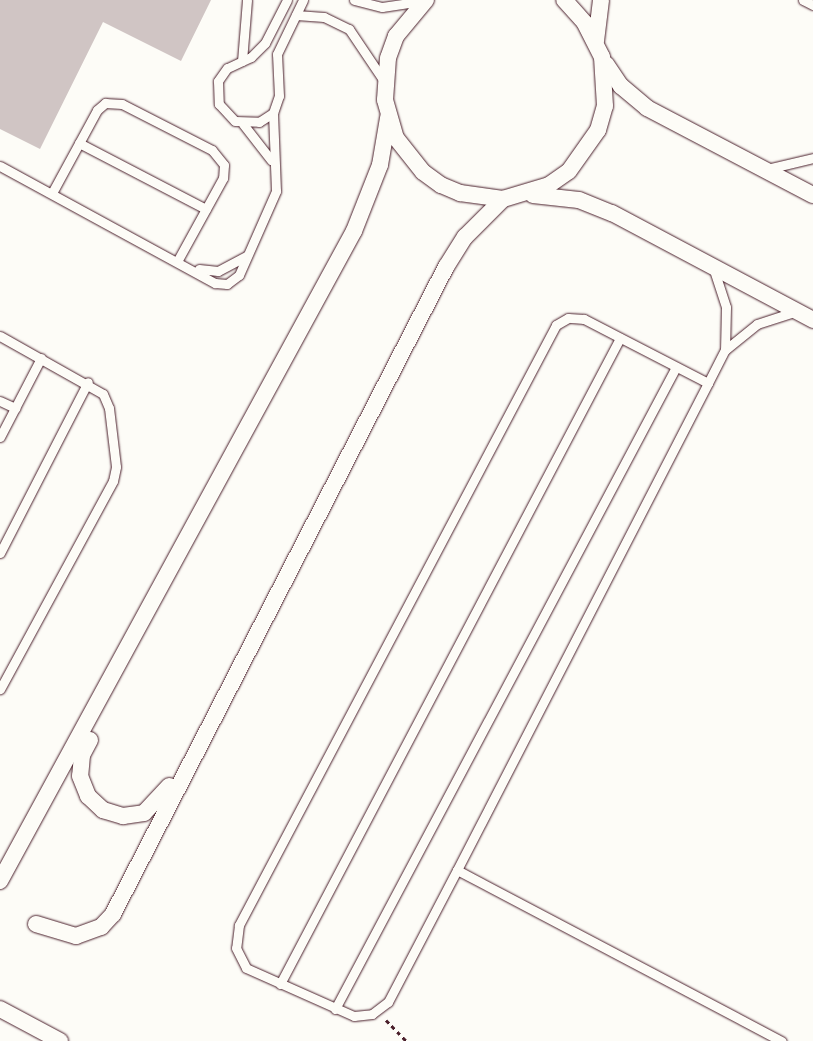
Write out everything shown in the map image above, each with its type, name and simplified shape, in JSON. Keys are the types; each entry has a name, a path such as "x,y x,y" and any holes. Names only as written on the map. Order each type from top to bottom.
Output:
{"street":[{"path":"0,881 104,693 364,210 380,165 388,118 384,81 396,36 425,0"},
{"path":"564,0 596,41 602,57 620,86 648,108 813,195"},
{"path":"596,41 601,0"},
{"path":"526,195 569,171 598,130 605,106 602,57"},
{"path":"388,118 400,145 423,172 460,193 503,199 526,195 561,196 596,205 813,320"},
{"path":"36,924 76,936 107,921 198,750 446,267 465,237 503,199"},
{"path":"104,693 101,719 80,766 83,787 103,810 124,816 153,807 198,750"},
{"path":"0,1009 60,1041"}],"lane":[{"path":"242,61 247,0"},
{"path":"274,167 242,124 223,111 216,88 228,68 242,61 265,43 287,0"},
{"path":"0,166 196,269 215,283 227,284 239,275 276,191 273,112 279,96 277,54 303,0"},
{"path":"354,0 397,7 425,0"},
{"path":"803,0 813,6"},
{"path":"296,14 324,17 349,29 384,81"},
{"path":"52,193 100,106 116,102 212,150 221,159 224,172 178,260"},
{"path":"242,124 258,122 273,112"},
{"path":"79,143 206,209"},
{"path":"765,169 813,158"},
{"path":"196,269 218,271 247,255"},
{"path":"708,383 578,317 556,325 239,925 236,948 241,962 280,984 335,1009 363,1016 381,1009 457,870 708,383 724,350 726,307 713,266"},
{"path":"724,350 757,324 798,312"},
{"path":"0,336 88,382 103,394 109,408 113,481 0,689"},
{"path":"280,984 620,338"},
{"path":"0,437 42,358"},
{"path":"335,1009 676,366"},
{"path":"0,553 88,382"},
{"path":"0,401 15,408"},
{"path":"457,870 782,1041"}],"path":[{"path":"381,1009 406,1041"}],"building":[{"path":"0,0 211,0 181,61 103,22 40,149 0,129"}]}
